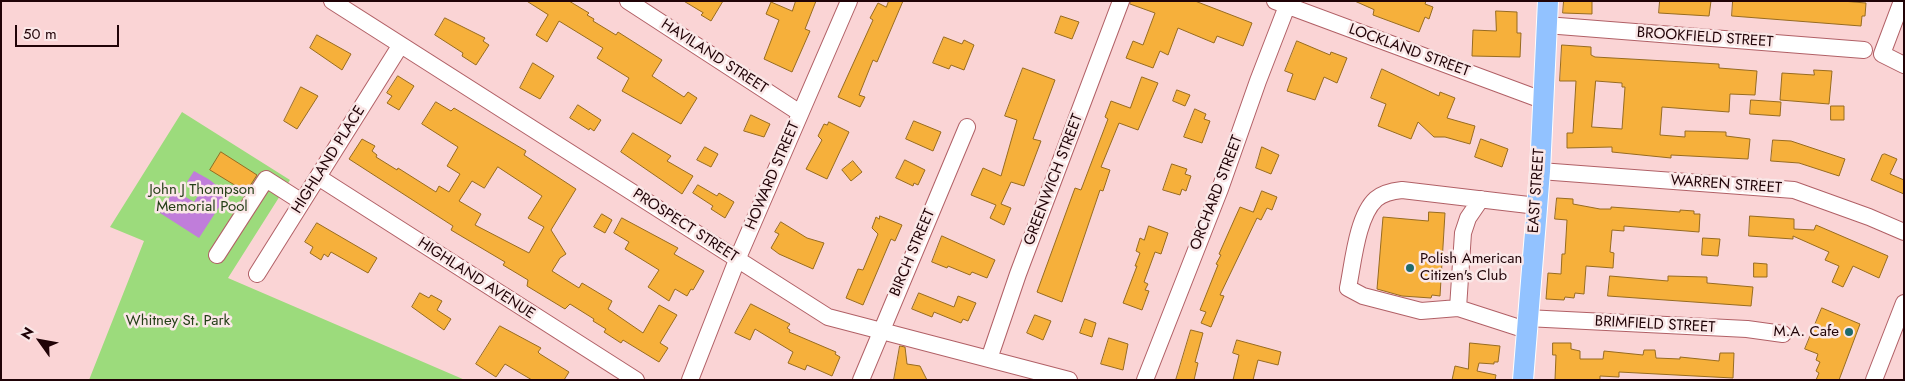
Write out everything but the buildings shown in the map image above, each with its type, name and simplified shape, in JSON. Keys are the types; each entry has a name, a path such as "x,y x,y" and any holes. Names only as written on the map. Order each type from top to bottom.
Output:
{"main road":[{"name":"EAST STREET","path":"1523,380 1526,324 1540,171 1548,1"}],"street":[{"name":"PROSPECT STREET","path":"332,1 828,317 1069,380"},
{"name":"HAVILAND STREET","path":"628,1 800,113"},
{"name":"HOWARD STREET","path":"690,380 737,260 849,1"},
{"name":"GREENWICH STREET","path":"989,359 1018,274 1121,1"},
{"path":"1898,62 1882,54 1902,1"},
{"name":"LOCKLAND STREET","path":"1281,4 1542,100"},
{"name":"ORCHARD STREET","path":"1145,380 1220,190 1258,81 1281,4"},
{"name":"BROOKFIELD STREET","path":"1546,25 1864,50"},
{"name":"HIGHLAND PLACE","path":"257,274 400,46"},
{"name":"BIRCH STREET","path":"861,380 967,127"},
{"name":"WARREN STREET","path":"1540,171 1794,190 1852,210 1904,232"},
{"name":"HIGHLAND AVENUE","path":"318,177 636,380"},
{"path":"218,255 266,179 302,202"},
{"path":"1481,199 1468,218 1463,233 1458,308 1421,311 1363,296 1348,288 1362,224 1367,211 1377,198 1390,192 1402,190 1481,199 1537,206"},
{"path":"1874,380 1904,303"},
{"name":"BRIMFIELD STREET","path":"1458,308 1526,324 1747,329 1783,334"}],"green space":[{"name":"Whitney St. Park","path":"182,112 290,180 228,278 465,380 89,380 144,241 110,227"}],"shaded area":[{"path":"194,171 209,179 223,195 223,201 199,238 160,213 174,190 194,202 201,191 187,182"}],"place":[{"name":"Polish American Citizen's Club","path":"1410,268"},
{"name":"M.A. Cafe","path":"1849,332"}],"park label":[{"name":"John J Thompson Memorial Pool","path":"202,198"}]}
